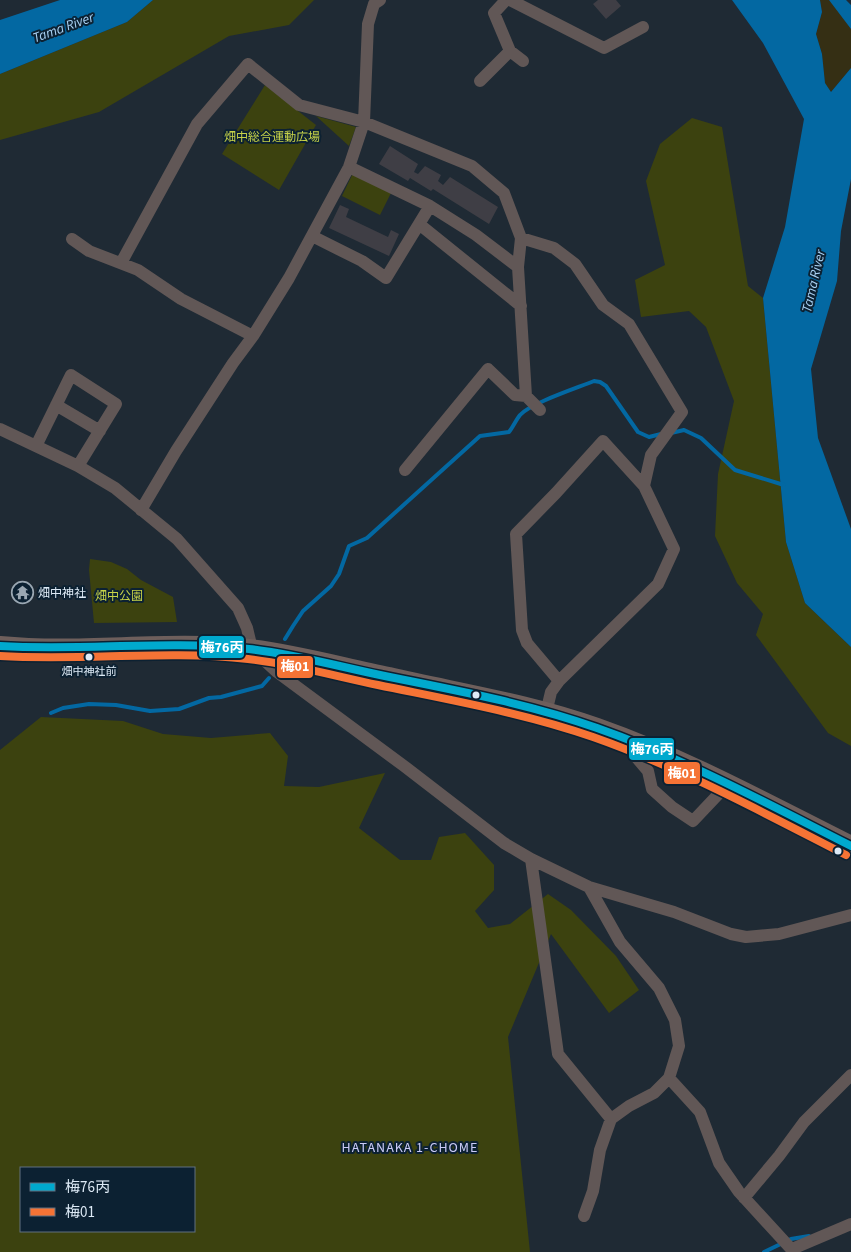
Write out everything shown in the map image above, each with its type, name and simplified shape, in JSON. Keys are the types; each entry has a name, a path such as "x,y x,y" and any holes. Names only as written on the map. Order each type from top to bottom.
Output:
{"main road":[{"path":"0,646 62,648 222,646 252,649 329,664 546,713 594,727 677,759 851,846"}],"street":[{"path":"141,510 176,451 289,278 349,167 364,122 368,24 374,4 380,0"},
{"path":"506,0 494,13 510,50 523,61"},
{"path":"510,0 604,48 643,27"},
{"path":"480,81 510,50"},
{"path":"121,263 197,124 248,64 299,105 364,122 472,166 504,193 521,238 518,267 526,396"},
{"path":"349,167 430,206 476,235 518,267"},
{"path":"312,236 362,261 386,278 430,206"},
{"path":"420,224 521,306"},
{"path":"521,238 554,248 575,264 603,305 629,324 682,412 651,456 644,486"},
{"path":"72,239 89,251 138,270 181,300 252,336"},
{"path":"405,470 488,370 515,395 526,396 540,410"},
{"path":"36,446 71,375 116,404 78,466"},
{"path":"56,405 100,431"},
{"path":"0,430 78,466 115,488 177,539 238,608 247,628 252,649 277,672 504,843 531,859 589,887 674,912 731,934 746,937 779,934 851,915"},
{"path":"546,713 551,692 559,680 658,584 674,548 644,486 603,441 516,534 522,630 528,643 559,680"},
{"path":"639,744 636,757 648,771 652,789 672,807 693,821 728,784"},
{"path":"531,859 558,1054 611,1119"},
{"path":"584,1216 593,1191 600,1150 611,1119 654,1092 669,1078 679,1046 676,1020 659,988 620,942 589,887"},
{"path":"744,1198 804,1122 851,1075"},
{"path":"669,1078 700,1112 719,1164 744,1198 792,1250 851,1224"}],"green space":[{"path":"153,0 314,0 289,25 229,36 99,112 0,140 0,74 127,22"},
{"name":"畑中総合運動広場","path":"265,85 316,125 279,190 222,154"},
{"path":"316,116 356,127 349,146"},
{"path":"692,118 722,127 748,286 763,298 786,542 805,603 851,647 851,746 828,733 756,635 763,614 737,583 715,536 718,474 734,401 706,327 689,311 641,317 635,280 665,265 646,181 660,144"},
{"path":"353,173 391,193 380,215 342,196"},
{"name":"畑中公園","path":"90,559 111,562 127,569 141,580 173,597 177,622 94,623 89,570"},
{"path":"41,717 123,721 163,734 211,738 270,733 288,756 284,786 319,787 385,773 359,828 400,860 431,860 439,837 465,833 494,865 494,890 475,911 488,928 510,924 548,894 571,910 616,956 639,990 609,1013 551,934 508,1037 530,1252 0,1252 0,750"}],"sand":[{"path":"820,0 832,2 851,29 851,68 831,92 825,84 822,54 816,34 822,12"}],"water":[{"name":"Tama River","path":"60,0 153,0 127,22 0,74 0,20"},
{"name":"Tama River","path":"732,0 820,0 822,12 816,34 822,54 825,83 831,92 851,68 851,179 841,231 837,281 811,369 818,438 851,529 851,647 805,603 786,542 763,298 785,227 804,119 763,43"},
{"path":"829,0 846,0 851,5 851,29"}],"building":[{"path":"598,0 616,0 621,6 606,19 593,4"},
{"path":"390,146 418,164 414,172 418,174 425,166 441,175 438,181 443,185 450,177 498,207 489,224 433,189 431,191 410,178 408,181 379,164"},
{"path":"340,205 349,209 346,217 388,237 391,230 399,234 389,256 329,228"}],"waterway":[{"path":"285,639 303,611 331,586 339,574 349,546 367,538 480,436 509,432 520,415 526,410 555,396 594,381 600,382 606,386 638,432 649,437 661,434"},
{"path":"671,433 684,430 701,438 735,470 784,485"},
{"path":"51,713 63,708 89,704 116,705 150,711 179,709 209,698 221,697 262,686 269,678"},
{"path":"764,1252 791,1239 809,1236"}],"transit line":[{"name":"梅76丙","path":"0,646 187,645 249,649 299,657 490,698 571,719 630,740 726,783 851,846"},
{"name":"梅01","path":"0,656 186,655 248,659 297,667 514,714 567,728 626,749 722,792 846,855"}],"place":[{"name":"畑中神社","path":"22,593"},
{"name":"畑中神社前","path":"89,657"}],"district":[{"name":"HATANAKA 1-CHOME","path":"410,1147"}]}
